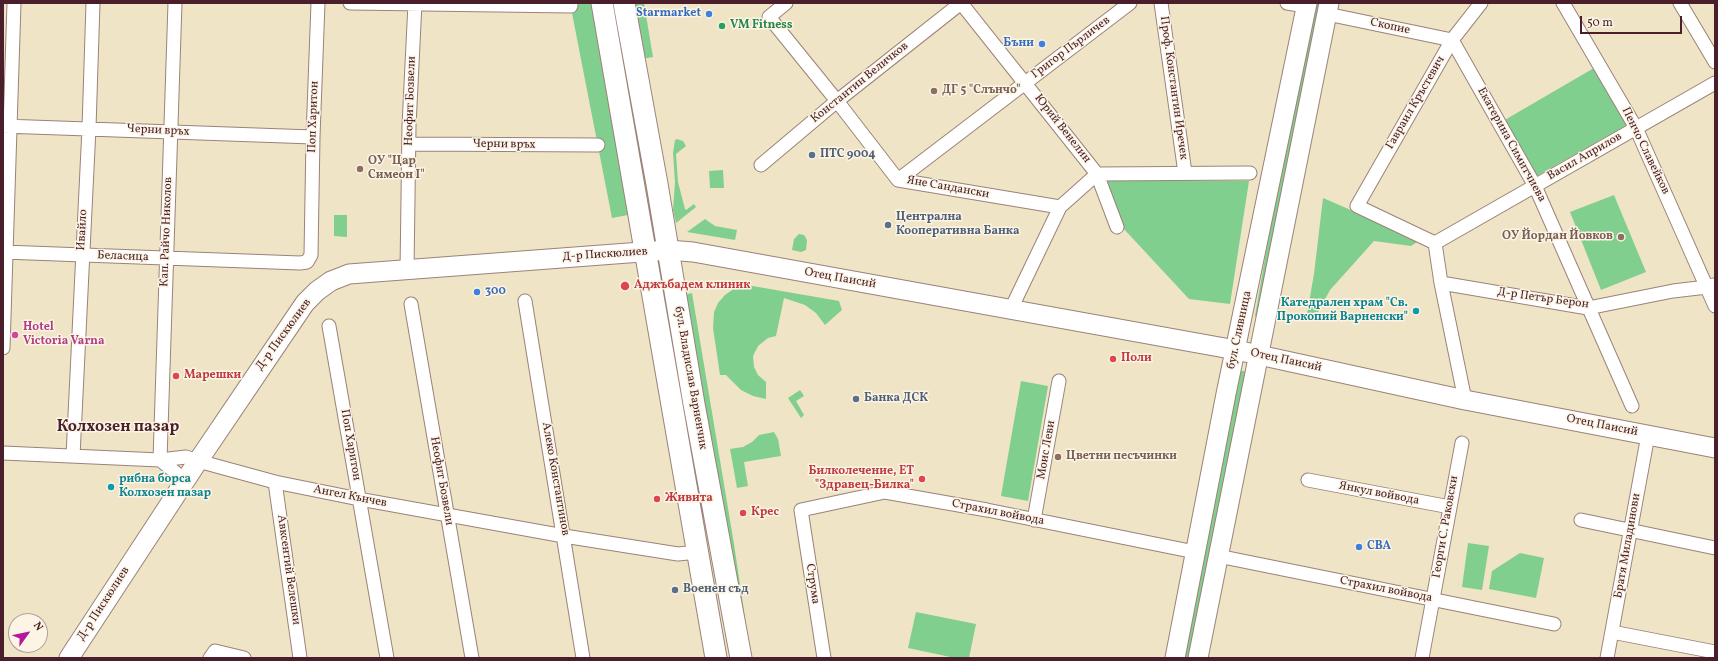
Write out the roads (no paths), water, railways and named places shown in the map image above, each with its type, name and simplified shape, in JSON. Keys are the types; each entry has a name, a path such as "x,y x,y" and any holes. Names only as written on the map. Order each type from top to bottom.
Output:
{"main road":[{"name":"бул. Владислав Варненчик","path":"602,3 716,658"},
{"name":"бул. Владислав Варненчик","path":"624,3 697,419 741,658"}],"street":[{"path":"3,348 6,126 14,3"},
{"name":"Ивайло","path":"73,456 89,128 93,3"},
{"name":"Кап. Райчо Николов","path":"160,460 175,3"},
{"name":"Поп Харитон","path":"311,255 313,137 318,3"},
{"path":"350,3 570,6"},
{"name":"Яне Сандански","path":"786,3 769,17 898,180 1060,207"},
{"name":"Юрий Венелин","path":"961,3 1097,174 1117,226"},
{"name":"Константин Величков","path":"761,165 837,101 961,3"},
{"name":"Григор Пърличев","path":"898,180 1130,3"},
{"name":"Проф. Константин Иречек","path":"1161,3 1185,173"},
{"path":"1287,3 1306,5"},
{"name":"Гавраил Кръстевич","path":"1435,243 1357,206 1452,40 1481,3"},
{"name":"Пенчо Славейков","path":"1563,3 1636,128 1711,286 1715,306"},
{"path":"1680,3 1715,62"},
{"name":"Неофит Бозвели","path":"407,270 409,144 415,4"},
{"name":"бул. Сливница","path":"1175,658 1226,394 1306,5"},
{"name":"бул. Сливница","path":"1198,658 1328,8"},
{"name":"Скопие","path":"1328,8 1452,40"},
{"name":"Екатерина Симитчиева","path":"1452,40 1535,186 1632,406"},
{"name":"Васил Априлов","path":"1435,243 1715,83"},
{"name":"Черни връх","path":"6,126 313,137"},
{"name":"Черни връх","path":"409,144 598,146"},
{"path":"1011,309 1060,207 1097,174 1250,173"},
{"path":"1435,243 1441,283 1465,400"},
{"name":"Д-р Пискюлиев","path":"69,658 290,323 317,290 332,281 349,274 668,250"},
{"name":"Отец Паисий","path":"668,250 692,252 1236,350 1465,400 1715,448"},
{"name":"Беласица","path":"5,252 300,263 307,262 311,255"},
{"name":"Д-р Петър Берон","path":"1441,283 1588,308 1673,291 1711,286"},
{"name":"Алеко Константинов","path":"525,301 583,658"},
{"name":"Неофит Бозвели","path":"411,304 472,658"},
{"name":"Поп Харитон","path":"329,326 387,658"},
{"name":"Моис Леви","path":"1034,520 1059,381"},
{"name":"Братя Миладинови","path":"1607,658 1648,435"},
{"name":"Георги С. Раковски","path":"1422,658 1462,443"},
{"name":"Ангел Кънчев","path":"3,453 160,460 186,457 275,482 359,499 564,536 678,554 698,552"},
{"path":"160,460 185,480"},
{"name":"Янкул войвода","path":"1308,480 1450,507"},
{"name":"Авксентий Велешки","path":"275,482 300,658"},
{"name":"Страхил войвода","path":"801,510 885,492 1195,552"},
{"name":"Струма","path":"801,510 824,658"},
{"path":"1581,520 1715,548"},
{"name":"Страхил войвода","path":"1218,556 1554,624"},
{"path":"1612,632 1715,652"},
{"path":"213,654 244,658"}],"place":[{"name":"Starmarket","path":"709,14"},
{"name":"VM Fitness","path":"722,26"},
{"name":"Бъни","path":"1042,44"},
{"name":"ДГ 5 \"Слънчо\"","path":"934,91"},
{"name":"ПТС 9004","path":"812,155"},
{"name":"ОУ \"Цар Симеон I\"","path":"360,169"},
{"name":"Централна Кооперативна Банка","path":"888,225"},
{"name":"ОУ Йордан Йовков","path":"1621,237"},
{"name":"Аджъбадем клиник","path":"625,286"},
{"name":"300","path":"477,292"},
{"name":"Катедрален храм \"Св. Прокопий Варненски\"","path":"1416,311"},
{"name":"Hotel Victoria Varna","path":"15,335"},
{"name":"Поли","path":"1113,359"},
{"name":"Марешки","path":"176,376"},
{"name":"Банка ДСК","path":"856,399"},
{"name":"Цветни песъчинки","path":"1058,457"},
{"name":"Билколечение, ЕТ \"Здравец-Билка\"","path":"922,479"},
{"name":"рибна борса Колхозен пазар","path":"111,487"},
{"name":"Живита","path":"657,499"},
{"name":"Крес","path":"743,513"},
{"name":"CBA","path":"1359,547"},
{"name":"Военен съд","path":"675,590"}],"district":[{"name":"Колхозен пазар","path":"118,428"}]}
